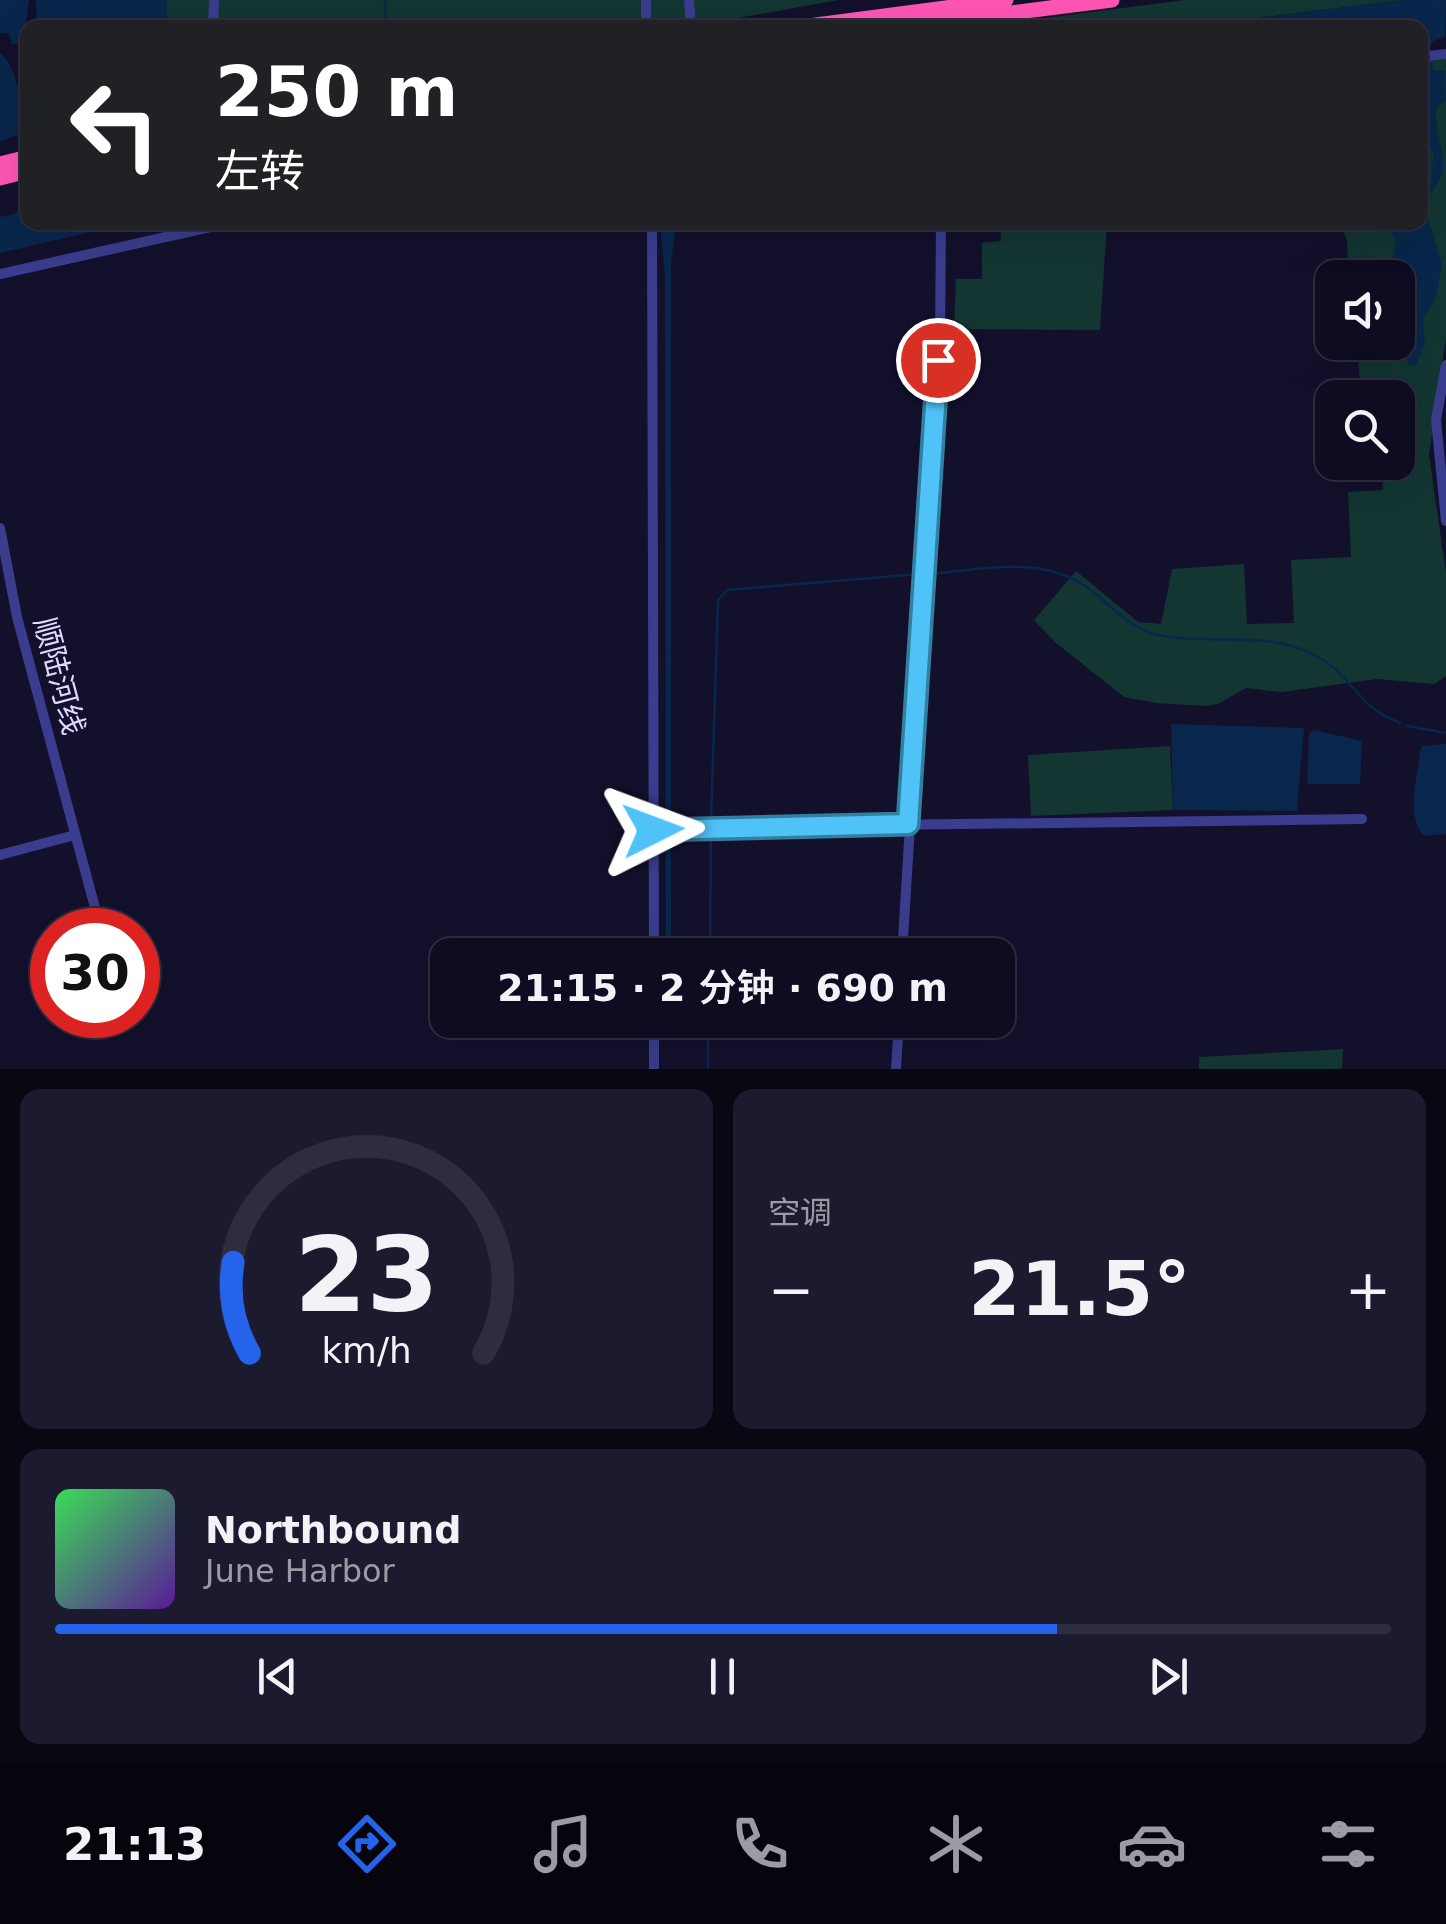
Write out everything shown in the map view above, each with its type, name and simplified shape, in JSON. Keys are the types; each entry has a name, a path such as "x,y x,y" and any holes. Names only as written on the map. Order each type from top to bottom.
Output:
{"highway":[{"path":"854,20 1006,0"},
{"path":"956,20 1112,0"}],"street":[{"path":"0,274 196,230"},
{"path":"652,230 654,938"},
{"path":"903,938 940,340 941,230"},
{"path":"1446,366 1436,420 1446,522"},
{"name":"顺陆河线","path":"0,528 2,560 95,908"},
{"path":"656,828 1362,818"},
{"path":"0,855 75,835"},
{"path":"654,1038 654,1069"},
{"path":"896,1069 898,1038"}],"green space":[{"path":"166,0 839,0 726,20 167,20"},
{"path":"1185,0 1404,0 1241,20 1030,20"},
{"path":"1446,58 1446,338 1429,455 1446,573 1446,676 1434,684 1377,679 1282,692 1246,688 1218,704 1204,706 1124,697 1056,643 1034,620 1076,571 1138,622 1161,624 1172,569 1244,564 1247,624 1294,623 1291,560 1351,557 1348,492 1383,490 1382,480 1415,480 1415,380 1360,380 1358,360 1415,360 1415,260 1348,260 1343,230 1428,230 1428,60"},
{"path":"1000,230 1107,230 1100,330 954,329 956,279 982,279 982,243 1001,241"},
{"path":"1170,746 1173,810 1031,816 1028,755"},
{"path":"1343,1049 1342,1069 1199,1069 1199,1057"}],"water":[{"path":"0,0 29,0 26,20 20,20 20,43 12,44 9,33 0,33"},
{"path":"36,0 166,0 167,20 37,20"},
{"path":"1404,0 1446,0 1445,37 1433,41 1428,53 1428,20 1247,20"},
{"path":"0,53 10,66 20,94 20,134 0,142"},
{"path":"1428,53 1434,70 1445,71 1446,101 1437,106 1436,113 1443,170 1428,200 1434,151 1428,148"},
{"path":"20,212 20,230 100,230 0,253 0,217"},
{"path":"1428,218 1442,264 1435,301 1423,318 1425,342 1416,365 1407,360 1415,360 1415,260 1392,260 1396,241 1389,230 1428,230"},
{"path":"661,230 675,230 671,264 671,938 666,938 665,278"},
{"path":"1171,724 1304,728 1297,811 1173,810"},
{"path":"1314,730 1362,741 1360,784 1307,784 1309,734"},
{"path":"1446,744 1446,834 1424,836 1414,807 1420,753 1422,746"}],"waterway":[{"path":"385,0 385,20"},
{"path":"931,574 994,567 1035,568 1074,579 1129,622 1154,634 1254,640 1294,647 1326,662 1372,707 1400,723"},
{"path":"711,821 718,600 727,590 919,574"},
{"path":"1407,726 1446,733"},
{"path":"710,938 711,833"},
{"path":"708,1041 708,1069"}],"route":[{"path":"653,830 908,824 938,360"}]}
